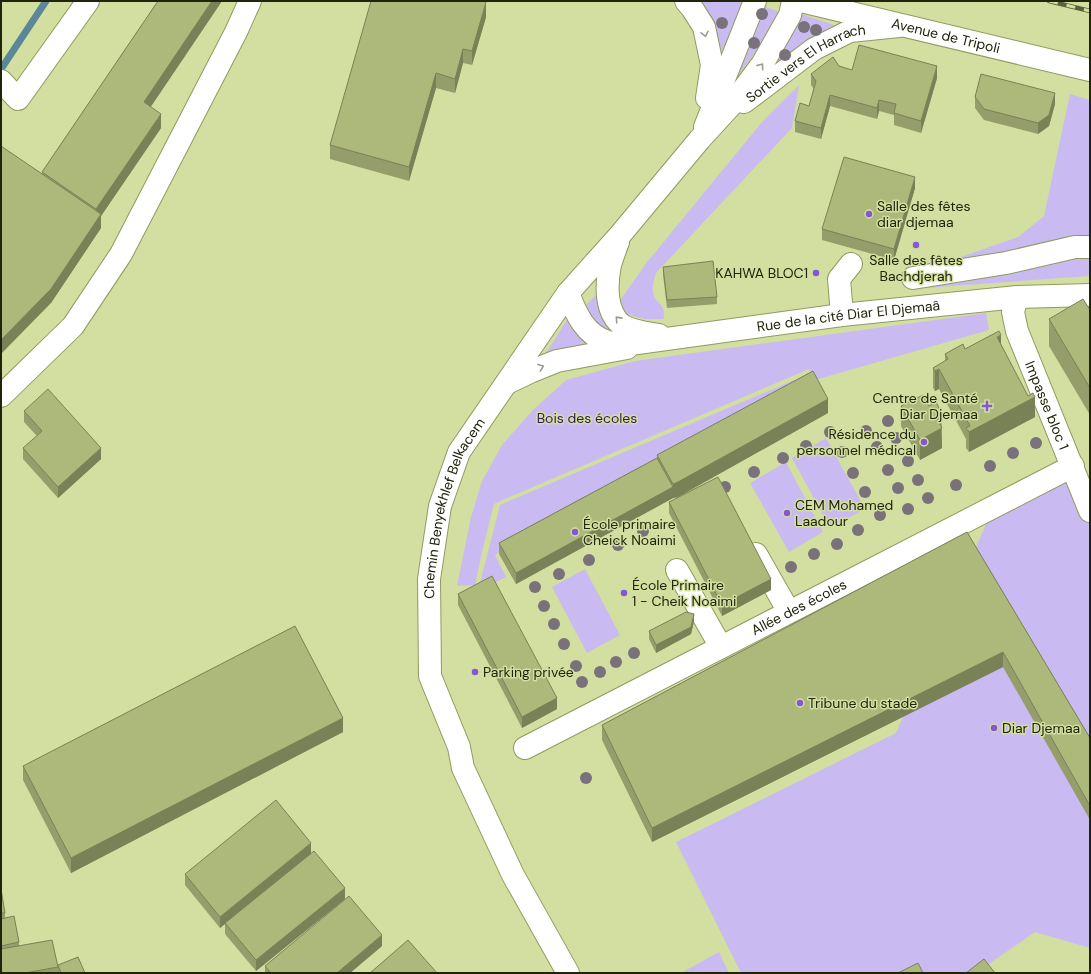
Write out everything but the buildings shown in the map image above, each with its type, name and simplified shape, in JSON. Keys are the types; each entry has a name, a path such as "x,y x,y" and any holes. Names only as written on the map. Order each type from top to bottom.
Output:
{"street":[{"path":"1,80 18,99 88,1"},
{"path":"1,396 73,326 121,254 236,32 250,1"},
{"path":"686,1 704,28 712,65 700,139"},
{"path":"700,139 755,1"},
{"path":"700,139 733,103 763,63 790,15 793,1"},
{"name":"Avenue de Tripoli","path":"801,1 1090,70"},
{"name":"Sortie vers El Harrach","path":"700,139 758,91 814,49 850,31 903,25"},
{"name":"Rue de la cité Diar El Djemaâ","path":"700,139 620,235 568,293 583,325 594,335 608,342 630,344 842,315 1017,298 1090,295"},
{"name":"Rue de la cité Diar El Djemaâ","path":"620,235 610,265 607,295 613,314 623,326 643,333 681,337"},
{"path":"913,278 1006,263 1075,247 1090,247"},
{"path":"842,315 839,279 851,264"},
{"name":"Chemin Benyekhlef Belkacem","path":"568,293 459,452 440,506 429,579 430,676 459,747 463,768 513,875 568,973"},
{"name":"Impasse bloc 1","path":"1017,298 1013,312 1017,331 1090,511"},
{"path":"506,384 557,361 681,337"},
{"name":"Allée des écoles","path":"525,748 1073,466"},
{"path":"747,539 789,612"},
{"path":"677,570 721,647"}],"green space":[{"path":"697,1 746,1 724,54"},
{"path":"759,5 784,13 739,74"},
{"path":"798,13 843,28 761,79"},
{"path":"799,85 792,128 656,273 653,284 653,293 656,300 663,307 664,319 645,319 626,314 618,303 648,261 762,122"},
{"path":"1070,94 1090,100 1090,276 911,289 915,264 952,260 1018,237 1044,216"},
{"path":"598,293 623,335 600,330 582,309"},
{"path":"571,313 606,347 545,355"},
{"name":"Bois des écoles","path":"986,313 989,330 815,380 809,369 494,504 475,585 457,586 471,517 482,481 502,445 532,411 566,380 635,361"},
{"path":"806,375 527,538 498,553 495,555 506,577 478,591 500,505"},
{"path":"826,438 865,509 830,528 792,458"},
{"path":"786,462 823,532 789,552 750,483"},
{"name":"Diar Djemaa","path":"1074,478 1090,520 1090,948 1035,932 976,973 741,973 676,842 896,733 986,524"},
{"path":"585,569 620,635 587,653 552,587"},
{"path":"719,952 729,973 681,973"}],"waterway":[{"path":"1,69 46,1"}],"railway":[{"path":"1049,1 1090,11"}],"place":[{"name":"Salle des fêtes diar djemaa","path":"869,214"},
{"name":"Salle des fêtes Bachdjerah","path":"916,245"},
{"name":"KAHWA BLOC1","path":"816,273"},
{"name":"Centre de Santé Diar Djemaa","path":"987,406"},
{"name":"Résidence du personnel médical","path":"924,442"},
{"name":"CEM Mohamed Laadour","path":"787,513"},
{"name":"École primaire Cheick Noaimi","path":"575,532"},
{"name":"École Primaire 1 - Cheik Noaimi","path":"624,593"},
{"name":"Parking privée","path":"475,672"},
{"name":"Tribune du stade","path":"800,703"},
{"name":"Diar Djemaa","path":"994,728"}]}
